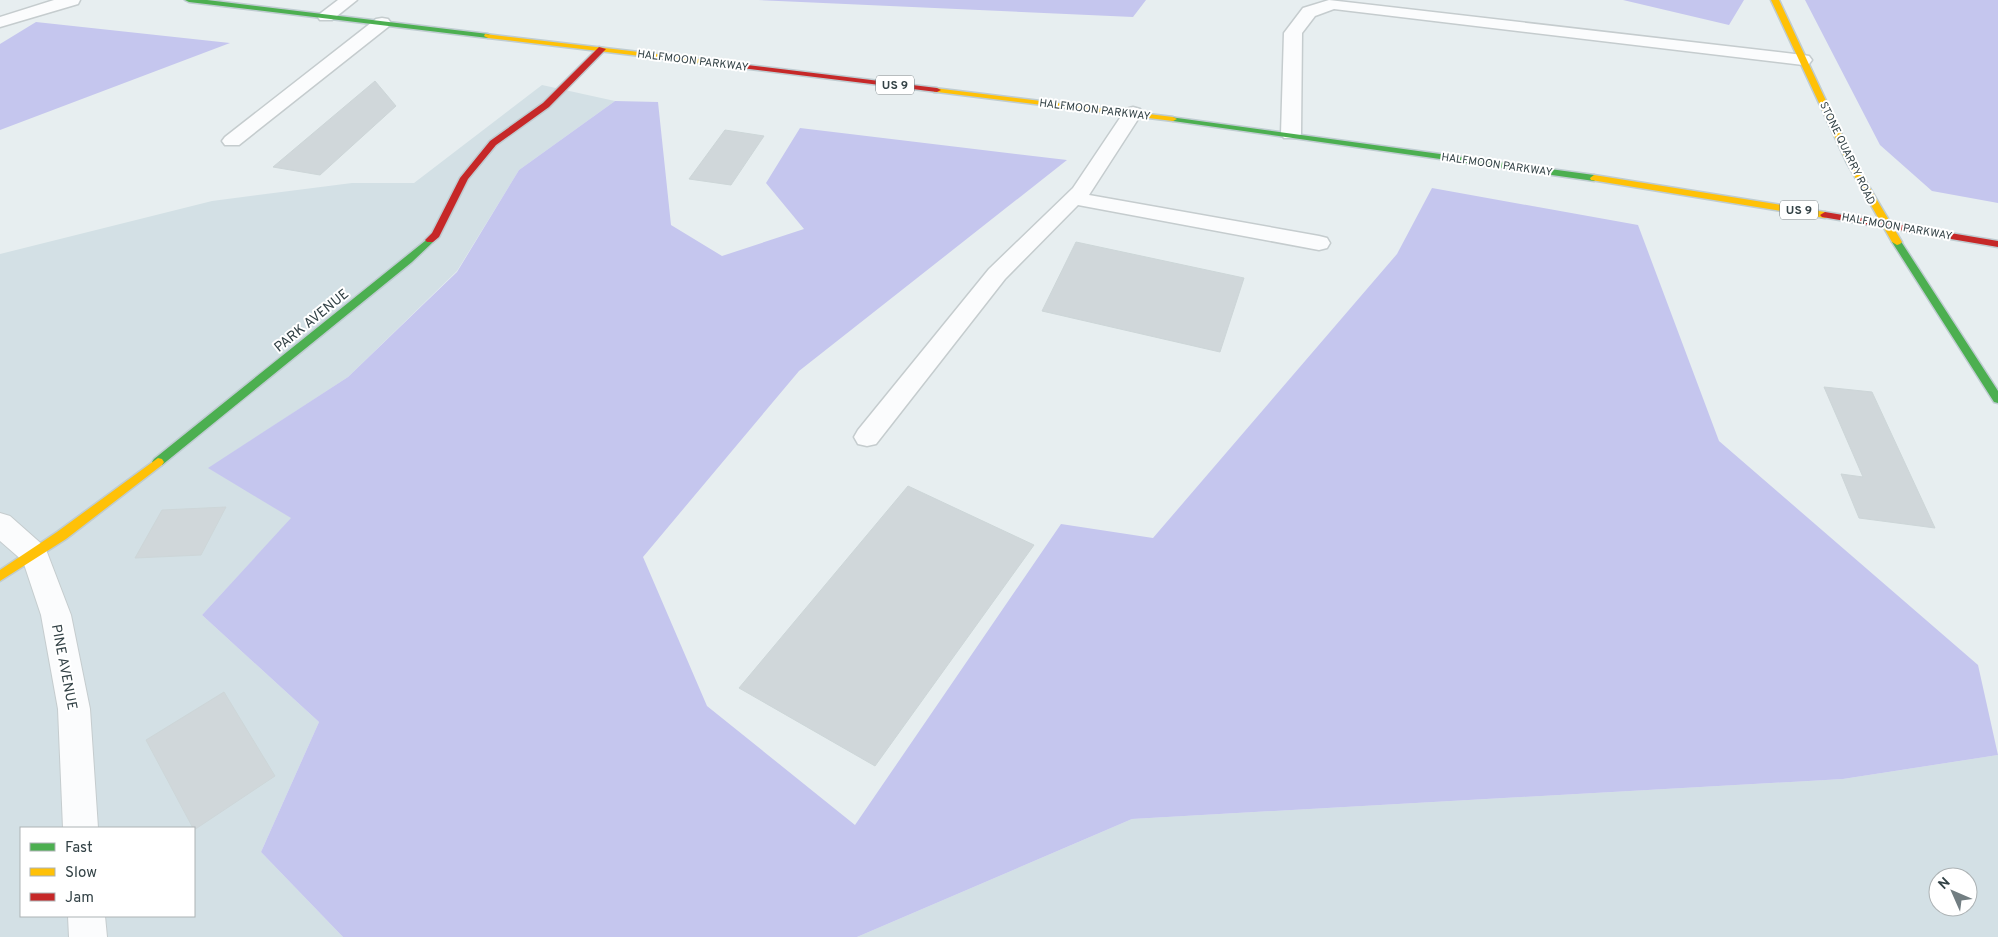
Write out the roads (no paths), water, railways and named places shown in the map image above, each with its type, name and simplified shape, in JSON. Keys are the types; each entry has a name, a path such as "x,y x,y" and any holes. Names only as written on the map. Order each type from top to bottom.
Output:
{"main road":[{"name":"HALFMOON PARKWAY","path":"189,0 210,1 1291,134 1600,178 1998,244"},
{"name":"STONE QUARRY ROAD","path":"1775,0 1851,163 1884,224 1998,399"},
{"name":"PARK AVENUE","path":"0,576 35,555 107,504 409,260 436,235 464,178 493,142 546,105 602,49"}],"street":[{"name":"PINE AVENUE","path":"0,524 35,555 56,615 74,709 81,827"},
{"path":"87,917 88,937"}],"lane":[{"path":"0,22 72,0"},
{"path":"326,16 349,0"},
{"path":"1291,134 1294,33 1309,12 1333,4 1803,60"},
{"path":"232,141 382,23"},
{"path":"867,437 997,274 1080,192 1133,114"},
{"path":"1073,198 1319,243"}]}
